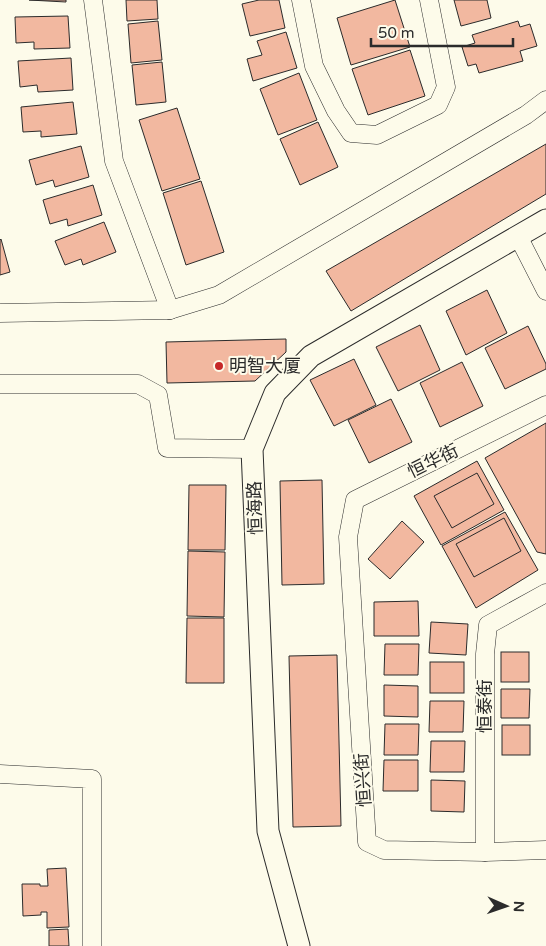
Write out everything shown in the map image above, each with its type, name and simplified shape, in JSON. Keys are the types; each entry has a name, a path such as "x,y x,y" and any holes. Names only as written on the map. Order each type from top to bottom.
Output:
{"street":[{"path":"93,0 114,161 170,310"},
{"path":"300,0 314,66 336,111 351,133 377,135 438,105 446,86 429,0"},
{"path":"0,313 170,310 219,294 526,115 546,100"},
{"name":"恒海路","path":"299,946 268,831 252,449 275,393 311,356 546,220"},
{"path":"518,236 546,291"},
{"path":"0,384 138,384 158,395 167,448 252,449"},
{"name":"恒华街","path":"348,537 354,500 546,405"},
{"name":"恒兴街","path":"348,537 366,842 384,850 485,852 546,850"},
{"name":"恒泰街","path":"485,852 485,654 488,625 546,593"},
{"path":"0,774 92,779 92,946"}],"building":[{"path":"29,0 66,0 66,2"},
{"path":"126,0 157,0 158,19 127,21"},
{"path":"259,0 279,0 285,28 250,36 242,4"},
{"path":"395,0 410,47 351,65 337,18"},
{"path":"454,0 487,0 491,18 461,26"},
{"path":"68,16 70,48 34,49 34,42 16,43 15,17"},
{"path":"158,21 162,60 131,63 128,24"},
{"path":"518,21 520,27 530,24 537,46 520,51 523,61 479,73 476,64 468,66 462,47 475,43 472,35"},
{"path":"286,32 297,68 253,81 247,59 262,55 257,41"},
{"path":"410,50 425,96 368,115 352,69"},
{"path":"71,58 73,90 38,92 37,85 20,87 18,61"},
{"path":"162,62 166,102 136,105 132,65"},
{"path":"299,73 317,120 278,135 260,89"},
{"path":"73,102 77,134 41,137 41,131 23,132 21,107"},
{"path":"177,108 200,179 162,191 139,120"},
{"path":"318,122 338,167 300,185 280,139"},
{"path":"546,144 546,194 351,311 326,271"},
{"path":"81,146 89,177 55,187 53,180 36,185 29,160"},
{"path":"201,181 224,252 186,265 163,193"},
{"path":"93,185 102,215 68,226 67,219 50,224 43,200"},
{"path":"104,222 116,252 83,265 81,259 65,265 55,241"},
{"path":"0,240 10,272 0,275"},
{"path":"487,290 507,333 466,355 446,311"},
{"path":"420,325 440,370 398,391 376,347"},
{"path":"528,326 546,364 546,369 505,389 485,348"},
{"name":"明智大厦","path":"286,339 286,352 255,381 167,383 166,342"},
{"path":"354,359 376,405 334,426 310,380"},
{"path":"462,362 483,406 440,427 420,383"},
{"path":"391,399 412,442 369,463 348,420"},
{"path":"546,423 546,554 537,552 485,458"},
{"path":"477,461 504,510 441,545 414,496"},
{"path":"477,473 494,504 452,528 434,496"},
{"path":"322,480 324,584 282,585 280,481"},
{"path":"189,485 226,485 225,550 188,550"},
{"path":"505,512 538,570 476,608 442,546"},
{"path":"504,518 521,551 474,577 456,544"},
{"path":"402,521 424,542 390,579 368,559"},
{"path":"188,551 225,552 224,617 187,616"},
{"path":"418,601 419,636 374,636 374,602"},
{"path":"187,618 224,618 224,683 186,683"},
{"path":"431,622 468,624 466,655 429,653"},
{"path":"385,644 419,644 418,675 384,675"},
{"path":"501,652 529,652 529,682 501,682"},
{"path":"337,655 341,826 293,827 289,656"},
{"path":"430,662 464,662 464,693 430,693"},
{"path":"384,685 418,686 418,717 384,716"},
{"path":"501,689 530,689 529,718 501,718"},
{"path":"430,701 464,701 463,732 429,732"},
{"path":"385,724 419,724 418,755 384,755"},
{"path":"502,725 530,725 530,755 502,755"},
{"path":"431,741 465,741 464,772 430,772"},
{"path":"384,760 418,760 418,791 383,791"},
{"path":"431,780 465,781 464,812 431,811"},
{"path":"66,868 69,927 47,928 47,912 41,912 41,915 23,916 22,884 48,886 47,869"},
{"path":"68,929 69,946 49,946 49,930"}],"place":[{"name":"明智大厦","path":"219,366"}]}
